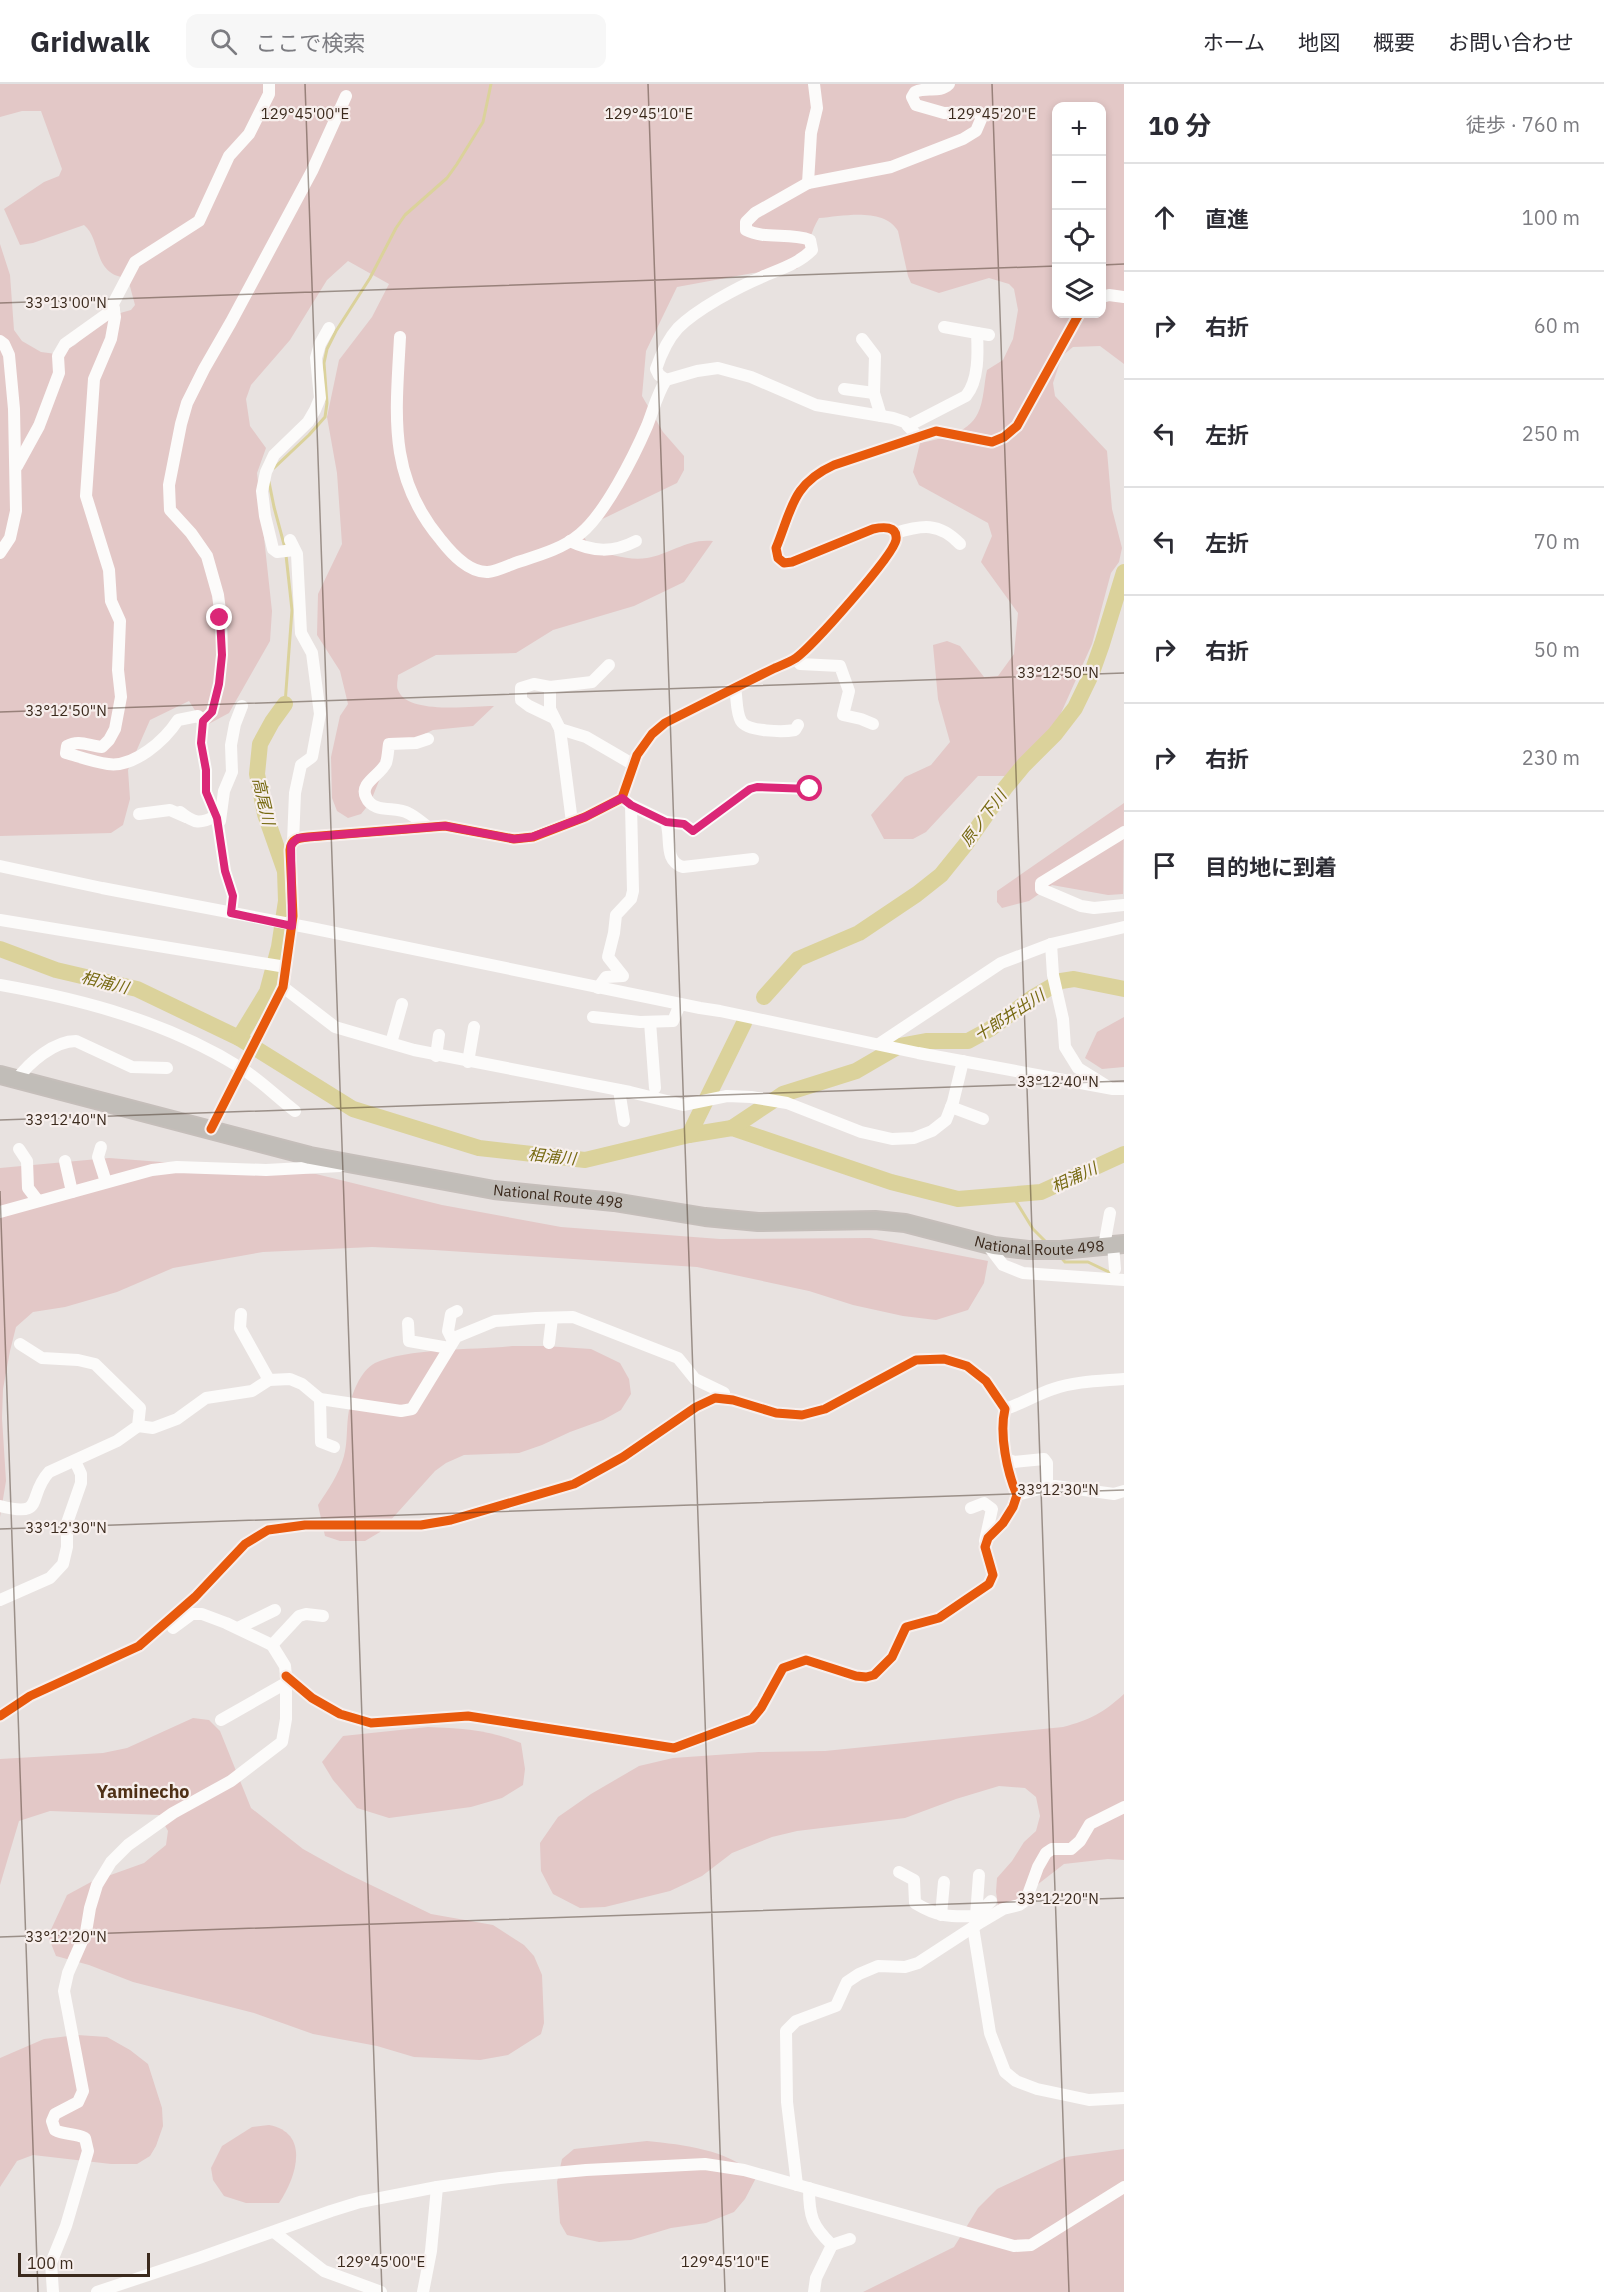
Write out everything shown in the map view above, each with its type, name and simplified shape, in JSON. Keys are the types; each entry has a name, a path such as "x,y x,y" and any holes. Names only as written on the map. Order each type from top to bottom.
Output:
{"highway":[{"name":"National Route 498","path":"0,1075 353,1166 494,1190 614,1202 758,1222 875,1220 905,1223 987,1244 1035,1250 1114,1245"}],"street":[{"path":"203,721 198,716 178,720 170,732 141,755 123,764 109,764 66,753 67,746 72,743 82,742 102,747 109,740 115,729 121,697 118,670 120,621 111,601 109,570 86,496 94,379 111,339 116,317 113,303 135,262 199,221 229,156 249,134 269,94 269,84"},
{"path":"808,183 811,133 818,108 814,84"},
{"path":"666,380 659,375 656,369 661,353 679,328 748,282 803,259 812,250 810,240 799,236 753,234 746,230 746,222 754,213 808,183 891,167 940,149 976,131 982,117 979,112 944,113 916,105 912,97 921,89 940,90 949,84"},
{"path":"231,913 233,896 225,871 218,822 206,792 206,770 201,743 203,721 212,712 219,684 222,655 218,595 207,556 191,533 170,510 169,485 187,404 302,191 346,96"},
{"path":"1106,296 1124,297"},
{"path":"16,467 39,426 59,373 58,356 65,344 114,309"},
{"path":"598,988 606,978 623,976 608,957 616,915 631,899 633,891 627,802 637,755 664,723 796,658 876,571 893,546 895,533 885,526 792,562 784,563 778,558 776,548 798,492 818,472 917,436 936,431 992,442 1004,437 1017,426 1077,318"},
{"path":"908,426 966,396 971,391 983,334 944,327"},
{"path":"329,328 320,344 316,358 321,398 308,422 274,455 262,491 273,549 289,548 297,554 300,633 312,653 320,714 312,758 301,765 295,793 293,842 290,850 278,966 283,987 335,1027 436,1056 683,1104 727,1096 787,1103 861,1132 892,1139 914,1138 932,1131 946,1120 963,1062"},
{"path":"400,337 396,407 402,468 412,497 423,517 436,535 475,571 489,572 561,548 581,534 605,506 646,427 666,380"},
{"path":"862,339 875,356 874,393 880,416"},
{"path":"0,341 9,355 16,467 16,511 10,538 0,553"},
{"path":"666,380 718,368 752,377 816,405 880,416 905,423 917,436"},
{"path":"844,389 874,393"},
{"path":"895,533 914,528 943,529 960,544"},
{"path":"570,541 584,548 603,551 623,548 636,541"},
{"path":"796,658 800,663 840,666 849,691 843,715 873,724"},
{"path":"609,665 592,682 550,687 534,684 520,688 521,700 557,724 586,737 634,765"},
{"path":"550,687 550,709 557,724 572,822"},
{"path":"735,688 741,721 748,728 786,732 795,730 798,725"},
{"path":"218,822 224,790 232,772 231,745 235,724 242,706"},
{"path":"428,739 416,743 389,744 386,763 367,784 364,792 367,800 374,806 406,811 428,827"},
{"path":"293,842 298,838 445,826 514,839 532,837 627,802 666,822 684,824 693,831 750,789 757,787 810,789"},
{"path":"174,808 186,817"},
{"path":"139,814 170,810 203,823 218,822"},
{"path":"712,818 729,818"},
{"path":"666,822 669,830 670,858 675,865 683,867 753,859"},
{"path":"1124,832 1041,883 1041,889 1081,906 1094,908 1124,905"},
{"path":"0,866 963,1062 1118,1089"},
{"path":"0,920 278,966"},
{"path":"879,1044 1002,963 1051,944 1124,927"},
{"path":"1051,944 1053,975 1063,1019 1065,1047 1078,1068 1118,1089"},
{"path":"0,985 47,993 114,1010 178,1034 244,1066 295,1111"},
{"path":"211,1129 283,987"},
{"path":"391,1043 402,1004"},
{"path":"593,1017 650,1022 673,1021 680,1004"},
{"path":"650,1022 655,1088"},
{"path":"468,1062 474,1027"},
{"path":"436,1056 440,1035"},
{"path":"17,1079 26,1067 60,1043 69,1041 76,1041 132,1067 167,1068"},
{"path":"619,1090 624,1121"},
{"path":"951,1107 983,1119"},
{"path":"101,1147 98,1157 106,1182"},
{"path":"19,1149 27,1161 28,1188 38,1201"},
{"path":"65,1161 72,1192"},
{"path":"0,1209 152,1170 177,1167 266,1170 353,1166"},
{"path":"1110,1213 1115,1269"},
{"path":"987,1244 1003,1264 1023,1273 1124,1280"},
{"path":"451,1344 448,1331 451,1314 457,1311"},
{"path":"241,1314 240,1328 269,1380"},
{"path":"0,1506 19,1511 27,1509 34,1504 42,1480 49,1472 117,1441 138,1426 153,1428 177,1419 206,1398 252,1391 269,1380 290,1379 302,1384 320,1399 401,1411 412,1409 456,1337 495,1321 573,1317 678,1358 695,1379 724,1392"},
{"path":"549,1343 552,1318"},
{"path":"408,1323 409,1341 451,1344"},
{"path":"20,1344 42,1358 78,1360 95,1364 140,1408 138,1426"},
{"path":"0,1716 30,1696 139,1646 195,1597 245,1544 268,1530 305,1525 421,1525 451,1520 574,1484 623,1457 696,1407 715,1398 733,1400 776,1413 802,1415 825,1409 916,1360 944,1359 967,1366 986,1381 1005,1409 1002,1420 1009,1476 1017,1495 1008,1515 988,1538 985,1545"},
{"path":"1005,1409 1052,1389 1124,1379"},
{"path":"320,1399 321,1442 334,1447"},
{"path":"1007,1459 1014,1462 1044,1459 1047,1463 1047,1487"},
{"path":"0,1600 50,1578 63,1564 67,1547 67,1523 81,1483 81,1474 75,1461"},
{"path":"1017,1495 1055,1486 1114,1494 1124,1491"},
{"path":"286,1680 340,1714 371,1723 468,1716 674,1748 752,1719 761,1708 783,1668 790,1664 806,1660 856,1676 874,1675 892,1657 906,1627 939,1618 988,1584 993,1575 985,1545 986,1530 992,1509 984,1503 970,1508"},
{"path":"238,1628 275,1610"},
{"path":"53,2292 51,2263 66,2226 88,2151 85,2138 55,2130 52,2121 55,2114 78,2102 83,2091 64,1991 68,1973 86,1932 97,1885 111,1862 128,1845 173,1813 231,1781 282,1742 286,1719 285,1666 272,1646 238,1628 201,1614 192,1614 183,1618 163,1636 148,1639"},
{"path":"272,1646 299,1616 306,1614 323,1616"},
{"path":"221,1720 286,1680"},
{"path":"832,2245 815,2229 803,2186 787,2102 786,2031 796,2021 836,2006 847,1983 859,1974 878,1966 905,1967 918,1963 977,1922 1003,1909 1019,1905 1026,1900 1038,1867 1046,1853 1052,1849 1071,1849 1080,1841 1090,1824 1124,1807"},
{"path":"899,1872 914,1880 915,1903 931,1913 977,1922"},
{"path":"980,1875 977,1922 990,2033 1005,2072 1016,2080 1037,2089 1089,2100 1124,2098"},
{"path":"941,1915 944,1882"},
{"path":"977,1922 992,1901"},
{"path":"97,2292 360,2202 437,2187 501,2178 586,2170 705,2164 744,2170 1014,2246 1031,2245 1124,2187"},
{"path":"423,2292 431,2251 437,2187"},
{"path":"274,2232 324,2271 381,2292"},
{"path":"814,2292 816,2278 832,2245 850,2239"}],"shaded area":[{"path":"0,84 1124,84 1124,364 1100,346 1073,347 1062,356 1053,383 1055,396 1107,451 1112,509 1122,548 1119,562 1111,573 1092,644 1048,742 1005,776 978,776 926,832 913,839 884,839 871,815 905,777 931,765 950,742 938,699 933,645 947,641 960,646 984,677 998,676 1014,654 1018,613 981,562 992,536 988,523 919,485 913,472 920,443 961,431 978,413 982,403 987,370 1003,360 1013,339 1018,310 1014,289 1009,284 989,278 939,293 911,283 898,231 892,223 873,216 840,216 819,218 797,269 753,273 677,287 646,351 642,396 663,432 684,456 684,470 677,483 590,525 584,537 592,550 633,559 655,556 695,542 713,541 684,582 634,606 553,630 516,653 436,655 398,675 398,690 404,698 414,703 456,708 494,706 473,726 433,730 392,749 370,803 361,814 348,818 337,811 332,798 331,757 340,716 348,704 340,671 317,635 318,594 342,544 337,473 327,417 339,360 372,317 389,284 348,261 327,280 290,340 251,385 246,399 250,426 266,448 257,473 272,611 270,641 229,713 205,726 189,701 150,720 128,770 130,799 123,825 111,833 0,836 0,244 10,275 14,330 22,341 41,352 56,354 75,345 106,317 131,310 135,305 128,279 110,272 105,267 92,235 84,225 33,243 20,245 4,209 44,182 59,176 62,169 41,111 22,111 0,117"},
{"path":"1124,803 1123,894 1108,895 1052,885 1029,901 1002,908 997,902 997,891"},
{"path":"1124,1017 1124,1067 1102,1069 1085,1058 1097,1032"},
{"path":"109,1158 316,1174 442,1205 561,1227 720,1239 870,1238 988,1261 984,1283 968,1310 936,1320 903,1316 853,1305 809,1291 697,1267 372,1247 263,1252 173,1268 117,1292 65,1307 33,1312 16,1327 3,1389 2,1418 6,1481 0,1517 0,1168"},
{"path":"512,1346 591,1349 620,1363 629,1379 631,1394 621,1410 603,1420 542,1445 519,1453 464,1455 446,1463 435,1471 380,1532 365,1541 340,1541 325,1536 318,1505 342,1463 352,1397 365,1372 375,1363 405,1355 441,1350"},
{"path":"1124,1694 1124,1860 1108,1859 1064,1864 1019,1899 998,1905 997,1878 1012,1861 1024,1842 1036,1831 1040,1816 1036,1797 1025,1788 999,1786 905,1818 797,1831 772,1837 732,1853 702,1876 670,1891 605,1907 580,1908 553,1894 541,1871 540,1843 558,1817 591,1794 639,1766 673,1758 759,1752 825,1751 1063,1727 1096,1715"},
{"path":"193,1718 209,1720 220,1731 251,1808 303,1849 346,1873 431,1914 493,1925 524,1945 534,1956 542,1975 544,2023 541,2034 508,2055 480,2060 414,2057 377,2046 313,2034 254,2013 133,1982 89,1965 56,1956 48,1936 67,1895 91,1882 144,1863 166,1845 168,1831 159,1815 50,1811 19,1821 0,1885 0,1759 103,1753 127,1748"},
{"path":"428,1727 475,1730 521,1743 525,1769 523,1785 502,1798 471,1807 389,1818 357,1808 333,1780 322,1762 343,1736"},
{"path":"77,2035 107,2037 148,2064 162,2108 163,2126 156,2146 150,2156 137,2164 111,2164 33,2155 17,2161 0,2187 0,2058 44,2039"},
{"path":"269,2125 282,2130 291,2137 295,2147 296,2158 291,2181 279,2203 246,2203 224,2196 213,2180 211,2168 222,2146 252,2127"},
{"path":"647,2141 719,2154 757,2176 745,2199 734,2212 706,2223 671,2228 631,2240 599,2242 567,2235 560,2223 557,2182 562,2159 574,2149"},
{"path":"1124,2149 1124,2292 863,2292 954,2247 978,2208 997,2189 1066,2157"}],"waterway":[{"path":"274,468 325,417 327,403 324,363 327,349 370,278 396,228 405,215 447,178 483,122 491,84"},
{"path":"269,482 285,548"},
{"path":"285,704 292,610 286,555"},
{"name":"原ノ下川","path":"764,997 798,959 859,933 941,875 1005,788 1055,734 1075,708 1091,675 1124,572"},
{"name":"高尾川","path":"239,1038 267,992 279,947 286,901 285,871 265,814 257,774 260,744 285,704"},
{"name":"相浦川","path":"0,949 56,970 137,989 239,1038 353,1109 479,1148 585,1160 689,1135 732,1128 891,1182 958,1199 1041,1192 1124,1154"},
{"name":"十郎井出川","path":"732,1128 783,1094 856,1071 899,1046 926,1041 968,1041 990,1029 1032,998 1061,981 1074,979 1124,989"},
{"name":"原ノ下川","path":"689,1135 744,1023"},
{"path":"1012,1195 1033,1229 1048,1244"},
{"path":"1059,1255 1065,1262 1088,1262 1113,1274"}],"cycle path":[{"path":"211,1129 283,987 293,916 290,850 293,841 308,837 445,826 514,839 533,837 585,817 622,798 637,755 652,734 665,723 796,658 851,601 891,549 896,540 895,532 889,528 873,529 792,562 784,563 778,558 776,548 790,510 801,489 820,472 834,465 936,431 992,442 1004,437 1017,426 1077,318"},
{"path":"0,1716 30,1696 139,1646 195,1597 245,1544 268,1530 305,1525 421,1525 451,1520 574,1484 623,1457 696,1407 715,1398 733,1400 776,1413 802,1415 825,1409 916,1360 944,1359 967,1366 986,1381 1005,1409 1003,1419 1005,1453 1017,1495 1013,1507 1003,1523 988,1538 985,1547 993,1575 989,1584 939,1618 906,1627 892,1657 874,1675 856,1676 806,1660 783,1668 761,1708 752,1719 674,1748 468,1716 371,1723 340,1714 312,1698 286,1676"}],"district":[{"name":"Yaminecho","path":"143,1792"}],"route":[{"path":"220,618 222,655 219,684 212,712 203,721 201,743 206,770 206,792 217,818 225,871 233,896 231,913 292,926 291,845 298,838 445,826 514,839 532,837 585,817 622,798 631,805 666,822 684,824 693,831 750,789 757,787 810,789"}]}
